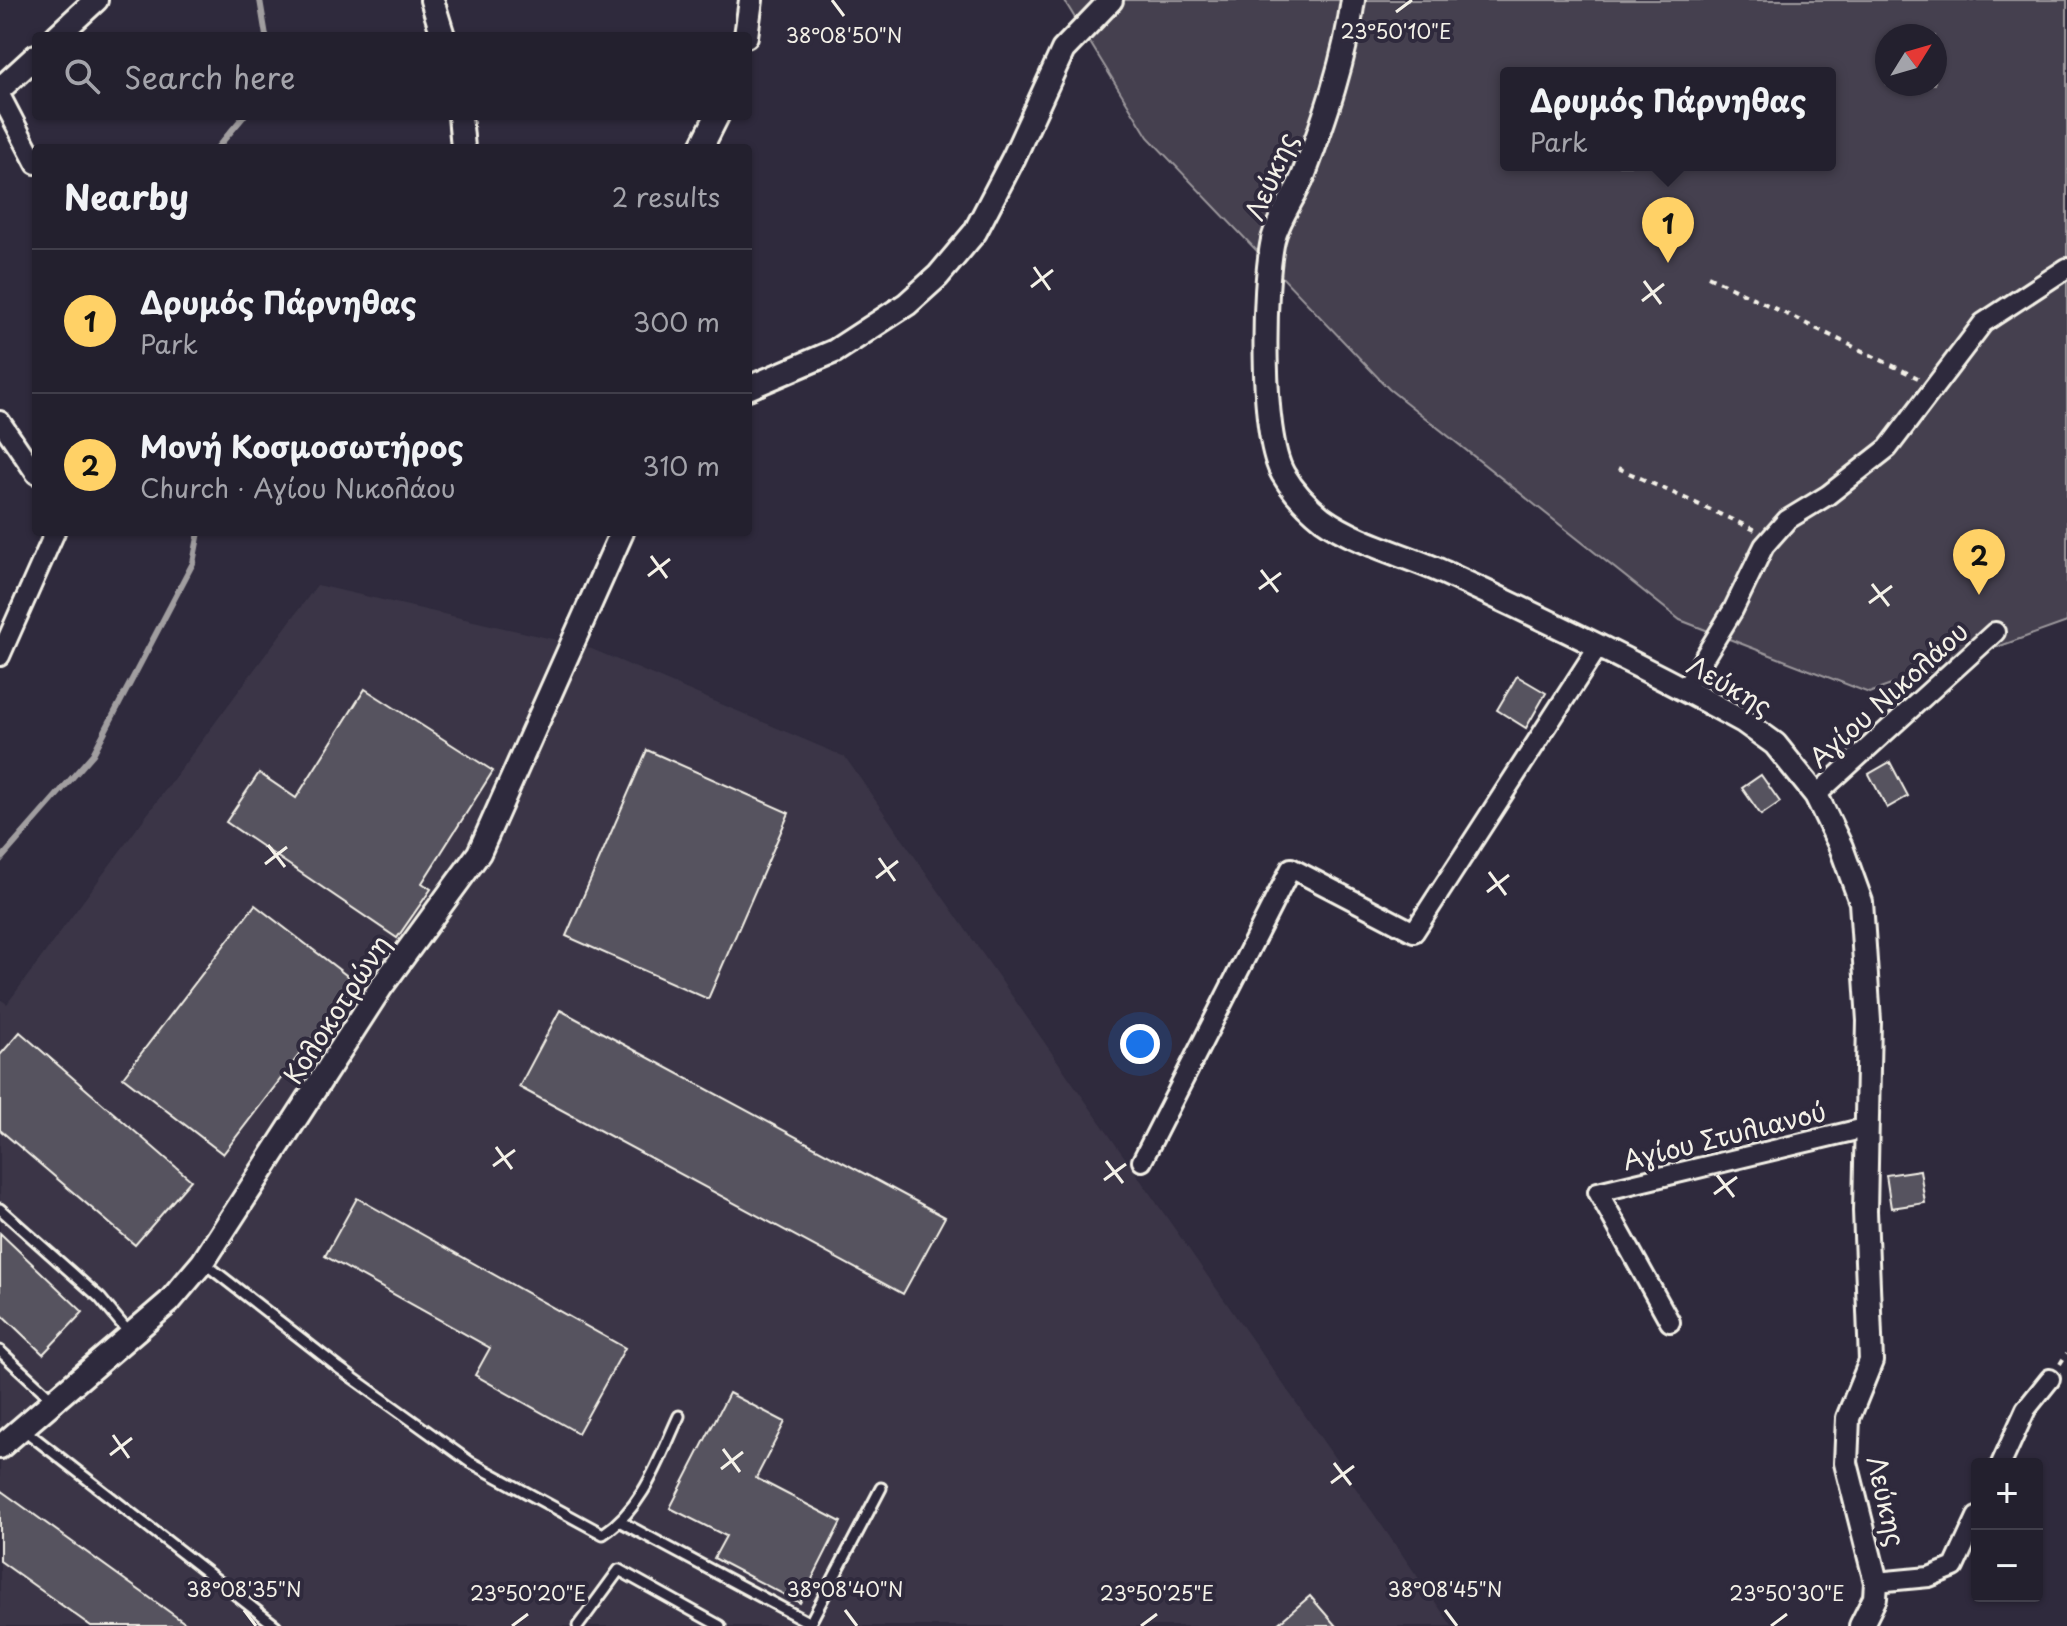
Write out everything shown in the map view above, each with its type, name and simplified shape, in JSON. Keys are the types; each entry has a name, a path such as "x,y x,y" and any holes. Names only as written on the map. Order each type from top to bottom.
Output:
{"street":[{"path":"61,32 96,0"},
{"path":"432,0 442,32"},
{"path":"747,32 751,0"},
{"path":"752,386 835,351 907,304 938,276 975,232 1014,157 1063,50 1111,0"},
{"name":"Λεύκης","path":"1353,0 1345,46 1323,123 1302,179 1280,220 1271,254 1265,371 1272,441 1282,473 1305,503 1346,532 1444,572 1685,689 1743,721 1775,744 1816,795 1856,881 1861,902 1869,1021 1865,1248 1871,1361 1848,1418 1846,1463 1876,1582 1875,1598 1861,1626"},
{"path":"32,60 0,92 32,156"},
{"path":"460,120 463,144"},
{"path":"703,144 715,120"},
{"path":"1685,689 1771,538 1787,520 1828,495 1888,448 1983,323 2067,268"},
{"path":"0,421 32,468"},
{"path":"0,656 53,536"},
{"name":"Κολοκοτρώνη","path":"0,1447 169,1302 203,1262 381,987 479,853 620,536"},
{"name":"Αγίου Νικολάου","path":"1816,795 1995,632"},
{"path":"1142,1161 1291,868 1414,932 1598,647"},
{"name":"Αγίου Στυλιανού","path":"1670,1322 1598,1192 1865,1128"},
{"path":"2004,1458 2026,1409 2050,1379"},
{"path":"1876,1582 1929,1577 1954,1567 1971,1530"}],"lane":[{"path":"0,1209 100,1298 132,1335"},
{"path":"203,1262 339,1368 470,1462 603,1534 621,1522 637,1503 679,1416"},
{"path":"0,1351 54,1401"},
{"path":"22,1428 276,1626"},
{"path":"621,1522 810,1623 881,1488"},
{"path":"578,1626 619,1570 720,1626"}],"path":[{"path":"1708,276 1936,386"},
{"path":"1618,468 1771,538"}],"shaded area":[{"path":"1064,0 2067,0 2067,622 1869,693 1680,620 1389,389 1148,137"},
{"path":"317,585 587,647 845,757 1452,1626 0,1626 0,999 7,1004"}],"building":[{"path":"1517,676 1546,693 1526,728 1497,710"},
{"path":"365,689 493,771 422,883 431,889 397,938 226,822 259,773 296,798"},
{"path":"647,750 789,813 708,999 566,936"},
{"path":"1890,762 1908,796 1887,808 1869,774"},
{"path":"1761,775 1780,802 1761,815 1742,788"},
{"path":"255,905 355,982 223,1154 123,1077"},
{"path":"560,1010 945,1217 903,1294 519,1087"},
{"path":"20,1032 191,1180 135,1245 0,1130 0,1055"},
{"path":"1920,1170 1925,1203 1891,1208 1886,1175"},
{"path":"357,1198 625,1348 578,1433 475,1375 490,1348 325,1256"},
{"path":"0,1233 83,1312 43,1354 0,1313"},
{"path":"729,1393 785,1422 756,1478 841,1522 800,1603 714,1558 726,1536 670,1508"},
{"path":"0,1490 189,1626 91,1626 0,1561"},
{"path":"1310,1596 1336,1626 1275,1626"}],"waterway":[{"path":"260,0 265,32"},
{"path":"220,144 241,120"},
{"path":"0,860 93,754 193,563 198,536"}],"place":[{"name":"Δρυμός Πάρνηθας","path":"1668,263"},
{"name":"Μονή Κοσμοσωτήρος","path":"1979,595"}]}
